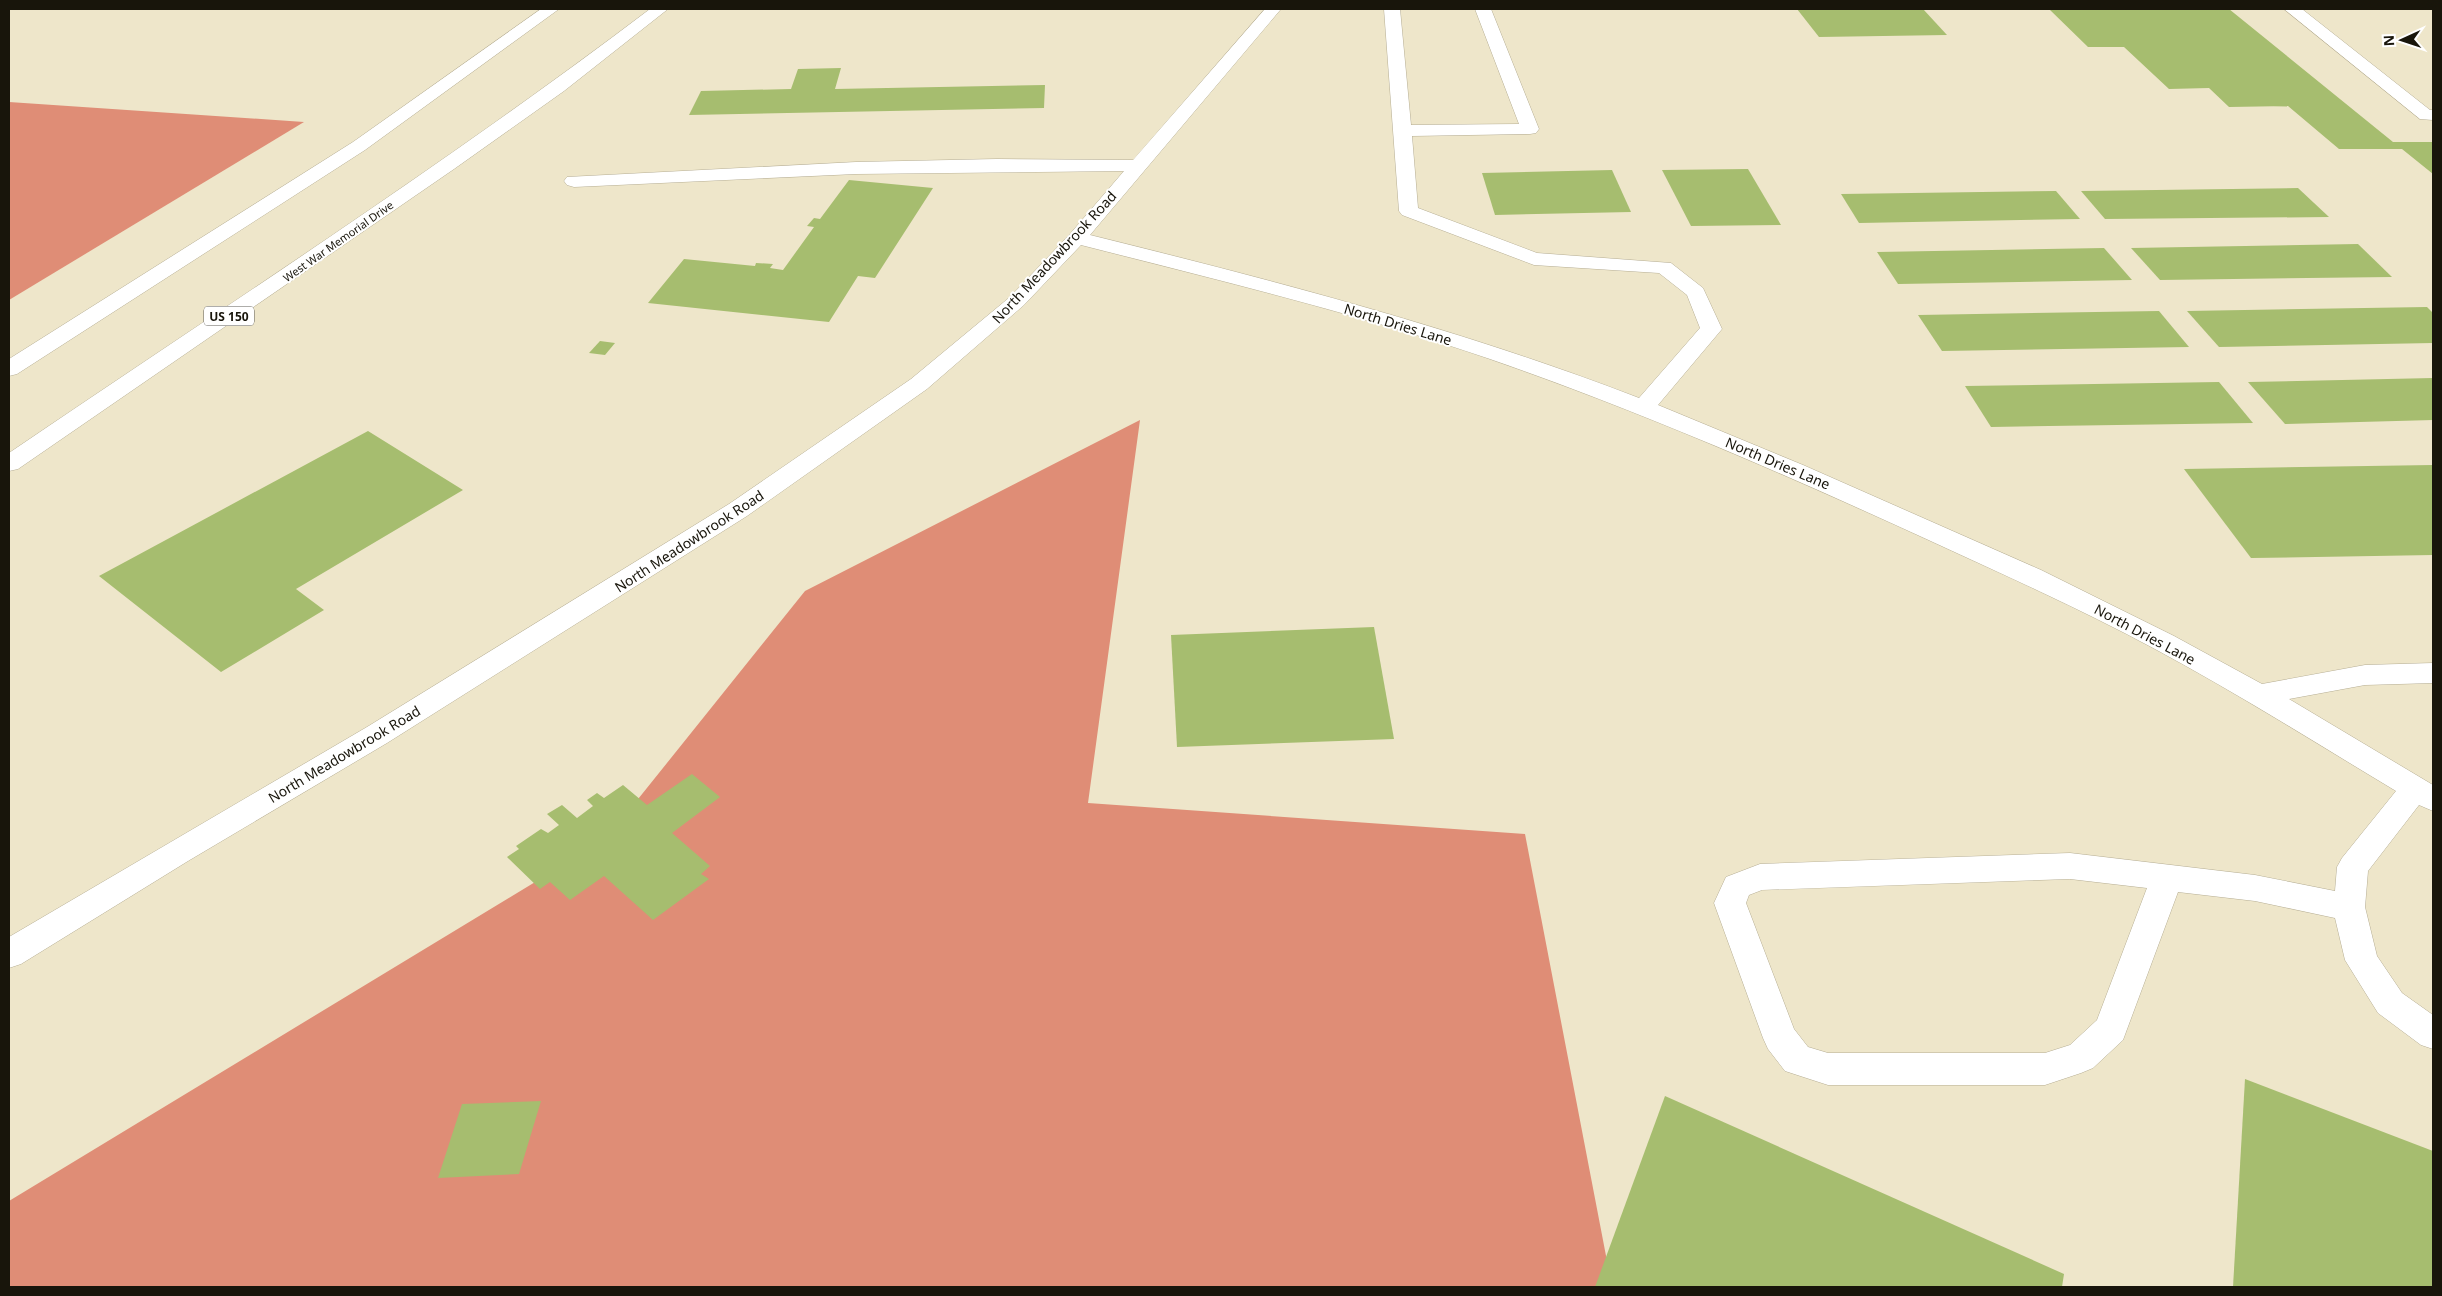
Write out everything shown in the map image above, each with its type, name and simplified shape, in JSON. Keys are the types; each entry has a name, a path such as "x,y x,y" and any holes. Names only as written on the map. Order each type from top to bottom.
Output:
{"main road":[{"path":"9,369 358,146 550,9"},
{"name":"North Meadowbrook Road","path":"9,954 177,852 377,736 738,510 919,384 1011,306 1076,238 1273,9"},
{"path":"1392,9 1409,211 1534,259 1664,267 1696,292 1711,329 1643,408"},
{"path":"1402,131 1530,129 1483,9"},
{"path":"2292,9 2426,115 2433,115"},
{"name":"West War Memorial Drive","path":"9,464 227,318 455,160 558,87 657,12"},
{"path":"574,181 713,173 1006,164 1139,166"},
{"name":"North Dries Lane","path":"1076,238 1249,281 1383,319 1524,364 1643,408 1792,468 2127,622 2424,794"},
{"path":"2256,695 2365,675 2433,673"},
{"path":"2424,794 2353,867 2349,908 2362,960 2390,1004 2433,1034"},
{"path":"2167,877 2110,1029 2082,1057 2045,1069 1828,1069 1797,1060 1780,1038 1730,903 1737,886 1760,877 2070,866 2167,877 2255,888 2349,908"}],"shaded area":[{"path":"9,102 304,122 9,300"},
{"path":"1140,420 1088,803 1525,834 1612,1287 9,1287 9,1201 606,839 805,591"}],"building":[{"path":"1797,9 1923,9 1947,35 1819,37"},
{"path":"2049,9 2229,9 2393,142 2433,142 2433,174 2402,149 2339,149 2288,106 2229,107 2209,88 2169,89 2124,47 2088,47"},
{"path":"841,68 835,89 1045,85 1044,108 689,115 701,91 791,89 798,69"},
{"path":"1748,169 1781,225 1691,226 1662,170"},
{"path":"1612,170 1631,212 1495,215 1482,173"},
{"path":"849,180 933,188 875,278 858,276 829,322 648,303 684,259 755,266 756,263 773,264 770,268 783,270 814,227 807,226 814,218 820,219"},
{"path":"2298,188 2329,217 2105,219 2081,191"},
{"path":"2056,191 2080,219 1859,223 1841,194"},
{"path":"2358,244 2392,277 2160,280 2131,248"},
{"path":"2104,248 2132,280 1898,284 1877,252"},
{"path":"2427,307 2433,313 2433,343 2219,347 2187,311"},
{"path":"2159,311 2189,347 1942,351 1918,315"},
{"path":"600,341 615,343 605,355 589,353"},
{"path":"2433,378 2433,420 2285,424 2248,382"},
{"path":"2219,382 2253,423 1991,427 1965,386"},
{"path":"368,431 463,490 296,589 324,610 221,672 99,576"},
{"path":"2433,465 2433,555 2251,558 2184,469"},
{"path":"1374,627 1394,739 1177,747 1171,635"},
{"path":"692,774 720,797 672,833 710,866 701,874 709,879 653,920 604,876 570,900 550,882 540,889 507,857 519,849 516,846 541,829 548,833 559,825 547,814 562,805 577,818 593,806 587,800 597,793 604,798 623,785 647,805"},
{"path":"2245,1079 2433,1151 2433,1287 2233,1287"},
{"path":"1665,1096 2064,1274 2062,1287 1595,1287"},
{"path":"541,1101 519,1174 438,1178 462,1104"}]}
